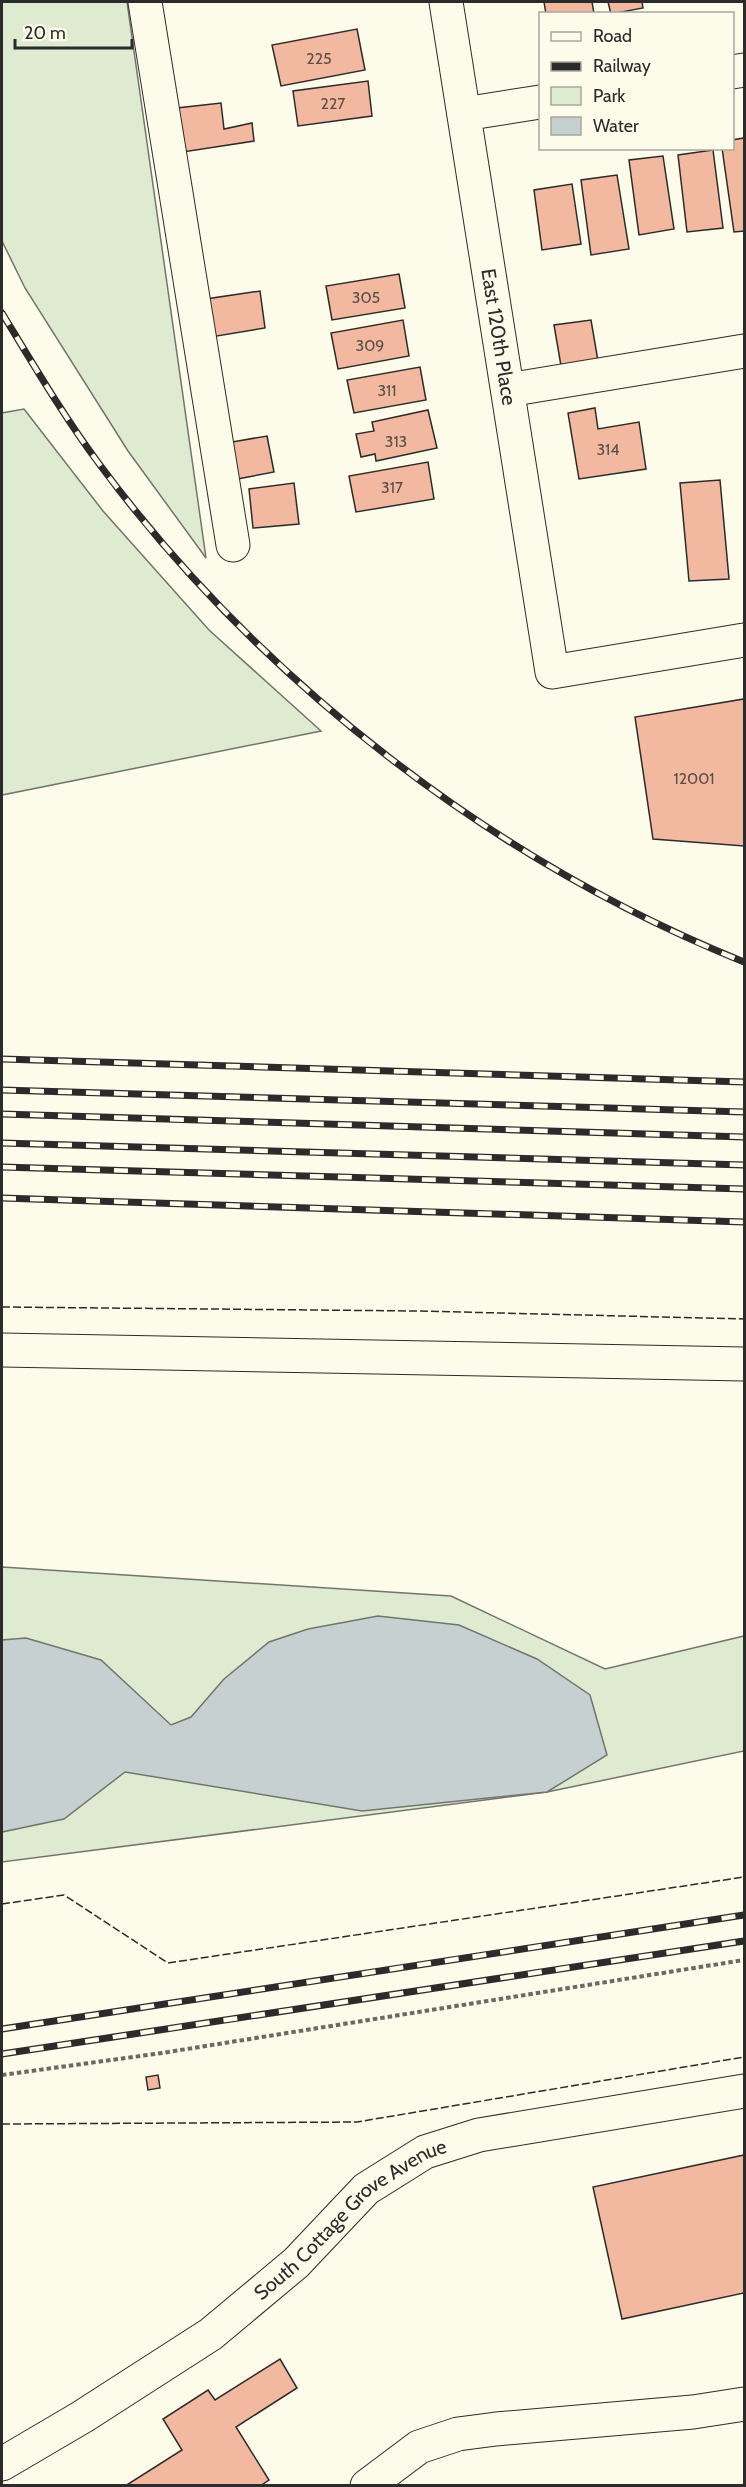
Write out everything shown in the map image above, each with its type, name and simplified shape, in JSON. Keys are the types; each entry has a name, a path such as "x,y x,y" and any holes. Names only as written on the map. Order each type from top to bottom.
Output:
{"street":[{"path":"145,2 233,545"},
{"name":"East 120th Place","path":"446,2 552,672 744,640"},
{"path":"464,114 539,102"},
{"path":"508,390 744,351"},
{"path":"2,1350 744,1364"},
{"name":"South Cottage Grove Avenue","path":"2,2464 82,2417 211,2334 296,2263 366,2189 425,2152 479,2135 744,2091"},
{"path":"375,2481 419,2447 458,2434 496,2428 693,2412 744,2404"}],"path":[{"path":"2,2075 174,2051 744,1960"}],"green space":[{"path":"2,2 127,2 206,558 128,451 25,288 2,241"},
{"path":"24,409 103,511 209,630 321,731 2,795 2,413"},
{"path":"2,1567 451,1596 605,1669 744,1636 744,1751 547,1792 2,1862"}],"water":[{"path":"378,1616 459,1625 537,1659 590,1695 607,1755 547,1792 362,1811 125,1772 64,1819 2,1832 2,1640 26,1638 101,1660 171,1725 191,1717 224,1679 269,1642 308,1629"}],"building":[{"path":"544,2 592,2 594,12 546,12"},
{"path":"608,2 642,2 643,8 610,12"},
{"path":"357,29 365,70 281,86 272,45"},
{"path":"368,81 372,116 298,126 293,91"},
{"path":"221,103 224,129 252,123 254,141 183,152 177,108"},
{"path":"744,138 744,231 734,232 722,150 734,150 734,140"},
{"path":"713,150 723,228 687,232 678,155"},
{"path":"663,156 674,229 639,235 629,160"},
{"path":"617,175 629,249 591,255 581,180"},
{"path":"572,184 581,244 542,250 534,190"},
{"path":"399,274 405,308 332,320 326,286"},
{"path":"260,291 265,328 211,337 206,299"},
{"path":"403,320 409,356 338,369 331,333"},
{"path":"591,320 598,361 561,366 554,325"},
{"path":"420,367 426,400 354,413 347,380"},
{"path":"595,408 598,429 639,422 646,469 579,479 568,413"},
{"path":"428,410 437,448 376,461 375,454 361,457 356,434 374,431 372,422"},
{"path":"267,436 274,472 232,480 226,443"},
{"path":"428,462 434,499 356,512 349,476"},
{"path":"720,480 729,579 689,581 680,483"},
{"path":"294,483 299,524 253,528 249,489"},
{"path":"744,699 744,846 653,839 635,717"},
{"path":"158,2075 160,2088 148,2090 146,2077"},
{"path":"744,2155 744,2293 622,2319 593,2187"},
{"path":"280,2359 297,2388 236,2427 269,2480 260,2486 125,2486 182,2450 163,2419 208,2390 215,2400"}],"railway":[{"path":"2,313 87,447 163,544 233,620 308,691 389,757 473,818 561,873 651,921 744,962"},
{"path":"2,1059 744,1082"},
{"path":"2,1090 744,1112"},
{"path":"2,1114 744,1137"},
{"path":"2,1143 744,1165"},
{"path":"2,1167 744,1189"},
{"path":"2,1198 744,1222"},
{"path":"2,2029 744,1915"},
{"path":"2,2054 744,1941"}],"fence":[{"path":"2,1307 419,1311 744,1319"},
{"path":"2,1904 64,1895 168,1963 744,1877"},
{"path":"2,2124 357,2122 744,2057"}]}
